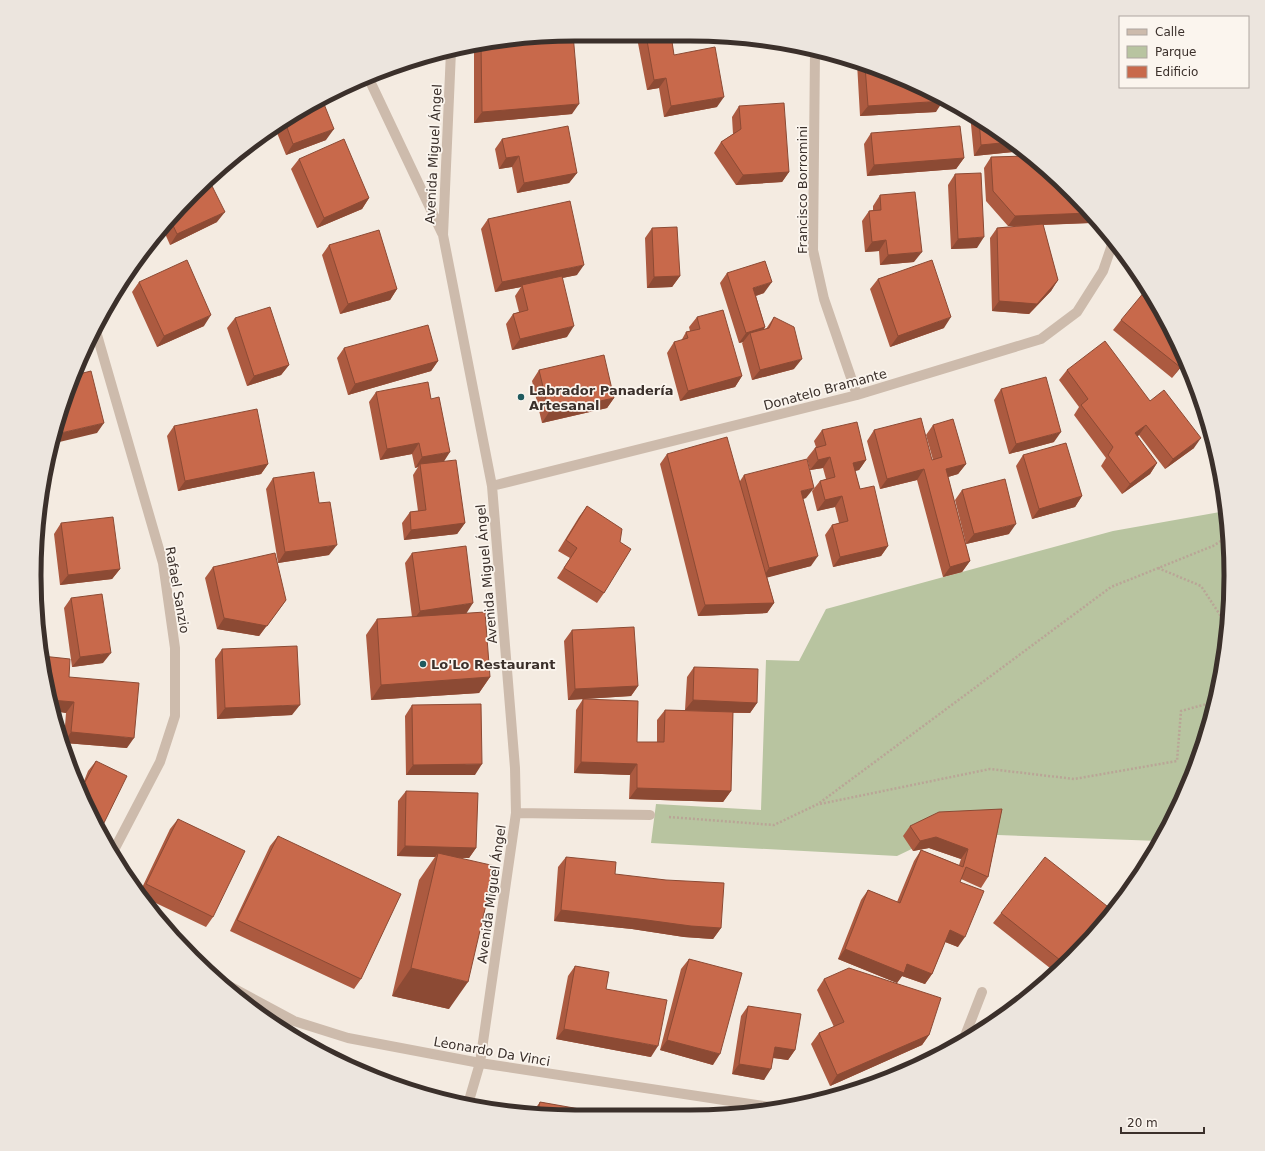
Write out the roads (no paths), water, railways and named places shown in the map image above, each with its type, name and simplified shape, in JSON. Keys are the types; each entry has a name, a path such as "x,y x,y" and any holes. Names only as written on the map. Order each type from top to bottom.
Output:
{"street":[{"name":"Avenida Miguel Ángel","path":"442,235 451,56"},
{"name":"Francisco Borromini","path":"815,56 813,250 824,299 857,395"},
{"name":"Avenida Miguel Ángel","path":"371,82 442,235 492,486 515,768 516,813 480,1063 469,1100"},
{"name":"Donatelo Bramante","path":"492,486 857,395 1041,339 1077,312 1103,271 1111,247"},
{"name":"Rafael Sanzio","path":"97,336 163,563 175,648 175,716 160,762 116,847"},
{"path":"516,813 650,815"},
{"path":"966,1032 982,992"},
{"name":"Leonardo Da Vinci","path":"243,994 294,1021 348,1038 480,1063 757,1105"}],"place":[{"name":"Labrador Panadería Artesanal","path":"521,397"},
{"name":"Lo'Lo Restaurant","path":"423,664"}]}
